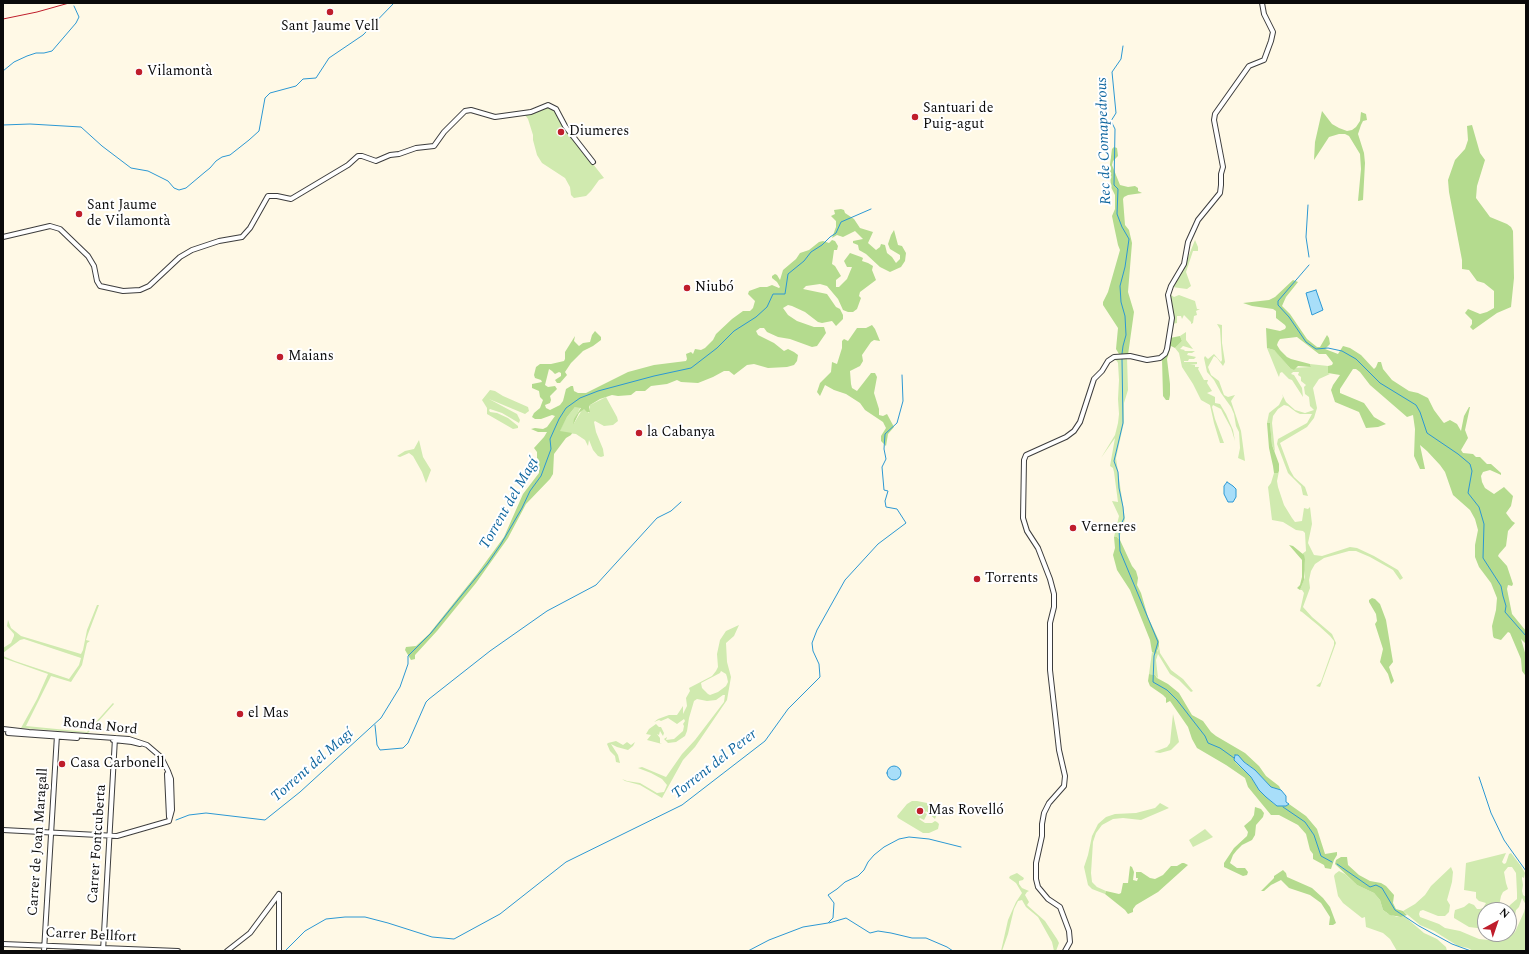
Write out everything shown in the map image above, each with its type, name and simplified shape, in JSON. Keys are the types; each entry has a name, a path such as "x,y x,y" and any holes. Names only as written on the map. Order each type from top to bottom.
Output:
{"street":[{"path":"1065,951 1070,942 1069,931 1060,906 1048,899 1038,887 1036,879 1036,863 1042,836 1044,813 1049,803 1064,786 1065,776 1059,750 1050,670 1050,623 1054,607 1054,594 1050,578 1038,548 1027,531 1023,518 1024,460 1026,455 1066,437 1074,431 1080,422 1094,379 1102,371 1108,361 1114,357 1130,356 1147,360 1160,358 1165,354 1172,318 1168,295 1171,286 1184,264 1188,242 1198,220 1220,193 1221,174 1224,167 1214,120 1215,114 1249,66 1264,60 1271,41 1273,32 1264,14 1262,3"},
{"path":"3,237 50,226 60,229 88,256 94,266 97,281 100,286 123,291 140,290 149,286 180,258 192,250 219,241 242,237 250,228 268,196 291,198 348,166 358,156 376,161 390,155 399,154 416,148 434,146 444,132 465,111 471,110 495,117 531,112 548,105 556,109 565,126 593,162"},
{"name":"Ronda Nord","path":"3,730 57,736 116,739 132,742 143,746 152,752 160,760 167,775 169,821 117,836 110,836"},
{"name":"Carrer de Joan Maragall","path":"44,951 57,736"},
{"name":"Carrer Fontcuberta","path":"103,949 116,739"},
{"path":"3,830 110,836"},
{"path":"227,951 250,933 279,894 279,951"},
{"name":"Carrer Bellfort","path":"3,944 44,944 103,949 178,951"}],"green space":[{"path":"545,106 551,107 557,113 571,136 604,178 599,180 586,196 574,198 571,195 570,187 565,178 542,163 537,155 533,135 528,119 525,115 531,115"},
{"path":"1322,111 1332,124 1347,131 1356,127 1360,121 1361,112 1366,114 1367,120 1363,121 1358,134 1364,153 1365,163 1363,200 1358,201 1361,169 1360,154 1349,136 1339,134 1329,137 1314,160 1315,142"},
{"path":"1472,125 1480,153 1485,160 1477,186 1476,198 1490,217 1507,224 1513,231 1514,278 1511,307 1497,313 1473,330 1470,327 1472,320 1465,313 1468,309 1480,314 1494,308 1494,291 1484,283 1477,281 1469,270 1462,269 1462,260 1448,180 1455,160 1465,149 1468,140 1467,126"},
{"path":"1114,147 1117,148 1118,156 1113,161 1112,165 1120,185 1128,187 1135,186 1138,188 1138,191 1142,193 1128,195 1123,199 1125,225 1129,230 1132,243 1128,292 1134,312 1128,355 1119,354 1116,349 1118,328 1103,305 1120,250 1112,216 1115,209 1115,195 1111,187 1109,172 1112,149"},
{"path":"841,209 854,219 860,228 873,232 868,243 876,250 881,244 885,245 887,253 896,263 900,259 900,255 890,249 888,244 894,230 898,245 902,246 906,253 905,261 901,267 890,272 880,267 866,254 859,250 858,245 853,243 853,241 863,239 855,231 843,237 837,235 832,238 836,227 836,221 831,216 835,214 834,210"},
{"path":"832,240 835,241 838,246 837,250 834,250 832,264 841,276 836,280 836,287 839,287 847,279 852,267 847,267 844,261 850,253 863,258 862,261 873,266 872,270 876,280 860,292 859,296 861,298 857,309 853,312 843,310 838,299 827,286 820,284 806,286 803,289 827,294 836,307 840,309 843,315 843,319 836,326 832,321 822,323 818,322 805,312 792,306 788,305 783,308 788,315 797,321 814,327 824,327 826,333 817,346 812,347 790,339 778,337 767,332 764,328 760,328 756,331 758,335 774,343 784,351 788,349 798,355 797,361 794,365 768,368 754,364 747,365 734,375 729,371 724,371 698,383 681,382 677,380 667,384 651,386 645,391 636,391 631,395 612,395 600,399 590,405 590,412 587,412 584,409 579,413 573,425 574,419 581,408 575,407 567,417 560,431 572,433 566,438 554,454 553,474 550,479 526,504 508,538 476,583 437,631 415,655 415,659 411,660 405,650 406,647 416,646 429,634 477,574 504,537 523,494 539,473 539,466 524,486 522,486 537,462 537,452 534,448 547,432 538,432 531,429 543,429 547,427 555,416 552,415 541,419 535,419 532,417 540,408 543,400 540,397 539,391 532,388 532,384 542,382 541,380 535,378 534,375 536,367 540,364 551,364 564,361 565,352 575,336 574,341 579,346 583,343 590,342 595,331 601,337 601,340 583,351 571,363 565,372 567,375 560,383 557,383 555,380 561,376 561,373 559,372 555,374 549,369 545,385 548,387 555,386 557,389 550,396 550,403 545,405 546,408 550,410 560,405 563,401 566,389 571,386 573,386 574,391 578,393 586,393 628,372 654,365 686,361 686,354 691,352 693,354 695,349 701,350 705,348 713,340 716,334 732,319 743,311 750,311 753,308 755,301 748,294 749,291 772,285 779,288 780,287 772,276 775,274 777,275 780,280 783,270 796,259 800,253 809,250 819,242 823,241 829,243"},
{"path":"1195,240 1198,251 1193,251 1186,272 1191,286 1187,289 1172,287 1185,265"},
{"path":"1293,280 1298,282 1286,297 1282,306 1290,314 1307,339 1317,347 1320,347 1327,335 1330,344 1325,349 1338,354 1343,346 1350,348 1361,355 1374,369 1378,362 1381,362 1383,369 1392,380 1409,391 1418,393 1428,398 1434,410 1444,423 1450,420 1457,424 1461,431 1464,416 1470,407 1465,430 1468,438 1461,450 1463,453 1473,454 1476,457 1480,457 1487,464 1491,464 1501,473 1501,475 1490,470 1483,472 1481,476 1485,488 1494,494 1504,487 1513,496 1511,506 1506,513 1515,523 1508,531 1506,546 1498,556 1507,566 1513,584 1512,586 1508,585 1507,589 1512,614 1526,631 1526,644 1521,639 1526,656 1525,675 1522,671 1521,659 1510,633 1508,632 1501,640 1494,638 1493,636 1492,626 1497,598 1491,583 1479,567 1475,557 1475,545 1478,530 1475,519 1470,510 1453,495 1445,472 1440,465 1420,445 1425,469 1420,469 1414,456 1415,429 1413,415 1407,417 1370,385 1360,372 1353,369 1340,389 1340,393 1364,403 1374,417 1386,424 1378,427 1366,428 1359,412 1335,402 1331,390 1340,375 1328,373 1328,366 1332,365 1333,363 1326,354 1319,354 1297,337 1280,339 1277,345 1287,357 1310,364 1311,367 1298,366 1294,370 1290,368 1274,350 1267,348 1266,328 1280,331 1285,329 1285,325 1276,318 1276,311 1273,309 1243,303 1269,300 1275,297"},
{"path":"1170,294 1174,297 1179,295 1195,301 1197,309 1200,309 1196,311 1197,315 1194,316 1193,323 1191,324 1191,322 1184,315 1182,319 1181,316 1177,316 1177,323 1172,324"},
{"path":"1217,324 1222,325 1222,343 1225,362 1223,366 1214,356 1208,367 1211,375 1219,381 1224,395 1228,397 1235,395 1231,401 1241,431 1245,461 1238,458 1240,448 1239,432 1236,426 1234,414 1214,380 1207,372 1204,358 1205,356 1208,359 1214,354 1221,362 1222,360 1220,329"},
{"path":"872,325 880,341 874,340 871,342 862,355 863,361 860,366 850,371 851,384 852,388 857,391 871,373 875,373 877,377 874,393 879,409 879,415 883,416 887,414 894,427 888,434 886,446 881,441 881,436 886,428 883,422 865,410 860,403 846,394 825,385 820,396 817,392 820,383 831,372 832,362 837,364 842,348 842,341 844,339 848,341 857,328 866,328"},
{"path":"1186,332 1186,340 1193,349 1183,346 1180,349 1185,350 1184,351 1195,351 1188,353 1187,355 1196,357 1184,362 1197,362 1197,364 1190,365 1199,367 1198,369 1204,380 1208,380 1207,383 1212,391 1207,393 1215,397 1215,403 1220,404 1226,414 1233,430 1235,441 1231,428 1221,409 1213,405 1212,407 1215,419 1224,443 1220,443 1210,405 1201,400 1182,367 1179,353 1175,348 1182,341 1180,336"},
{"path":"1180,336 1182,341 1175,348 1171,346 1167,359 1170,395 1169,400 1166,400 1163,396 1162,359 1170,338"},
{"path":"1267,348 1274,350 1290,368 1311,367 1310,364 1328,366 1328,373 1330,374 1319,379 1313,388 1317,408 1314,418 1307,427 1280,443 1290,470 1294,477 1305,487 1308,496 1303,495 1301,486 1288,473 1277,444 1278,439 1307,423 1312,414 1300,414 1284,405 1278,409 1273,416 1272,423 1275,452 1272,445 1270,423 1267,423 1269,413 1279,405 1283,397 1282,394 1286,402 1295,410 1305,413 1314,410 1310,406 1309,397 1305,394 1304,387 1306,385 1301,381 1301,377 1298,375 1299,372 1293,372 1291,374 1294,375 1302,388 1303,397 1292,380 1282,372 1280,373 1279,377"},
{"path":"1127,357 1128,390 1124,403 1124,422 1116,458 1125,519 1120,540 1117,537 1114,537 1119,516 1112,501 1118,502 1114,472 1113,468 1110,466 1115,438 1101,458 1115,435 1119,414 1118,363 1115,360 1110,361"},
{"path":"490,390 528,407 529,411 525,414 489,399 517,414 520,420 519,423 502,413 489,410 490,412 497,413 508,418 518,426 518,428 513,429 487,414 487,408 482,400"},
{"path":"606,397 618,421 613,425 604,426 595,421 594,422 596,432 603,449 604,456 601,457 598,456 593,450 589,440 588,446 585,440 576,434 559,432 567,417 575,407 581,407 573,425 584,408 589,413 590,405"},
{"path":"1267,423 1270,423 1272,445 1279,464 1278,473 1274,473 1269,448"},
{"path":"419,440 423,457 431,470 426,483 413,456 409,453 400,457 397,456 405,451 414,449"},
{"path":"1279,471 1277,481 1278,487 1284,505 1295,522 1302,521 1304,508 1308,509 1310,507 1312,524 1308,543 1314,555 1322,556 1350,547 1357,548 1398,570 1403,578 1400,580 1393,570 1356,551 1349,551 1324,558 1315,564 1311,571 1309,580 1310,588 1303,607 1332,634 1336,643 1320,687 1316,686 1321,682 1334,645 1334,641 1319,626 1300,611 1304,593 1300,590 1305,577 1305,559 1302,554 1306,551 1305,533 1303,531 1296,530 1283,522 1272,520 1268,487 1274,473 1278,473"},
{"path":"1114,537 1117,537 1120,540 1132,566 1136,571 1138,578 1137,585 1148,617 1159,641 1156,654 1152,652 1150,640 1130,590 1117,570 1113,555 1115,548"},
{"path":"1289,545 1293,546 1304,555 1305,559 1304,580 1300,590 1297,588 1300,585 1302,577 1302,560"},
{"path":"1372,598 1380,604 1386,620 1393,662 1389,667 1394,681 1391,684 1388,674 1380,662 1383,649 1375,624 1377,621 1376,614 1369,602"},
{"path":"97,605 99,605 86,640 90,641 87,643 82,665 71,682 51,676 26,726 87,732 112,704 114,704 88,733 21,728 37,699 48,674 3,658 3,656 69,679 79,665 81,658 24,639 20,640 3,653 3,648 11,643 14,636 7,626 8,620 11,628 21,636 81,654 87,630"},
{"path":"739,625 734,636 726,643 727,662 731,677 727,700 695,747 683,760 662,798 640,785 622,779 640,783 657,793 664,792 667,785 662,779 638,768 642,767 666,777 682,754 695,740 724,702 725,695 716,700 707,701 697,699 694,701 685,736 676,742 668,743 664,739 667,737 666,740 674,739 683,731 684,719 677,724 668,718 654,722 669,715 677,715 683,706 683,714 687,706 686,698 690,691 689,688 712,676 716,671 718,667 717,654 720,640 726,631","holes":["721,671 726,674 728,682 726,686 718,692 710,695 702,688 701,683 720,673"]},
{"path":"1159,646 1160,653 1171,670 1183,679 1193,691 1191,692 1179,680 1170,674 1158,654 1156,660 1158,678 1155,675 1149,674 1152,652 1158,651"},
{"path":"1149,674 1155,675 1179,693 1192,715 1203,721 1216,736 1245,753 1259,766 1266,776 1279,786 1281,790 1271,787 1255,770 1239,758 1238,755 1234,756 1236,763 1251,777 1259,790 1273,803 1277,806 1286,806 1289,804 1306,816 1317,829 1325,854 1337,852 1331,869 1325,868 1324,865 1313,859 1313,854 1310,850 1306,834 1298,825 1279,815 1271,815 1248,787 1245,778 1197,748 1188,727 1170,701 1166,703 1166,698 1150,686 1148,681"},
{"path":"1173,714 1179,742 1171,750 1160,753 1154,752 1167,747 1170,743"},
{"path":"656,724 661,727 664,733 663,736 660,731 659,735 657,734 660,738 660,743 662,744 647,740 651,735 646,734 649,729"},
{"path":"616,741 623,745 627,742 631,745 635,742 628,750 611,744 618,755 620,763 616,762 615,756 610,751 607,744"},
{"path":"912,801 927,803 938,811 935,819 926,811 925,813 927,814 924,820 919,819 925,823 937,822 939,824 938,829 929,833 923,833 898,818 897,816 907,804"},
{"path":"1160,803 1169,808 1141,820 1123,818 1113,819 1102,825 1096,833 1093,842 1091,873 1092,882 1097,887 1106,891 1105,894 1092,889 1088,885 1084,867 1092,836 1098,824 1106,817 1115,814 1136,813 1155,808"},
{"path":"1255,807 1261,809 1264,813 1263,817 1256,825 1255,835 1252,840 1242,845 1237,850 1230,863 1237,868 1245,868 1248,872 1247,875 1243,876 1224,867 1224,863 1234,848 1247,836 1248,832 1244,826 1254,815"},
{"path":"1205,829 1213,837 1193,847 1189,840"},
{"path":"1506,853 1502,862 1504,864 1511,853 1525,873 1524,878 1522,877 1522,891 1523,895 1526,897 1526,905 1522,898 1517,909 1517,902 1514,902 1517,899 1517,893 1516,873 1512,867 1508,867 1504,872 1508,889 1503,892 1500,902 1479,901 1476,898 1476,892 1464,890 1466,863"},
{"path":"1341,857 1347,857 1348,865 1359,875 1370,881 1381,883 1386,886 1394,895 1393,903 1396,909 1403,911 1407,915 1401,917 1390,915 1383,910 1380,900 1374,893 1357,885 1335,864 1336,860"},
{"path":"1182,863 1188,865 1158,892 1136,905 1133,912 1128,914 1105,894 1106,891 1119,894 1121,893 1123,883 1128,883 1130,866 1134,872 1133,880 1137,881 1138,878 1136,878 1136,872 1141,872 1150,878 1155,879 1163,875 1171,866 1177,866"},
{"path":"1451,867 1453,872 1452,882 1447,900 1450,905 1449,912 1445,916 1438,916 1423,910 1420,911 1420,917 1439,924 1445,928 1460,931 1477,938 1477,942 1517,942 1517,928 1526,905 1526,951 1473,951 1468,948 1458,946 1434,931 1420,925 1403,911 1415,904 1425,895 1431,886"},
{"path":"1283,870 1287,877 1312,888 1323,898 1330,907 1336,923 1329,925 1330,917 1321,903 1310,895 1289,888 1281,880 1271,885 1264,891 1261,891 1274,878 1274,876"},
{"path":"1339,871 1345,874 1357,885 1374,893 1380,900 1383,910 1387,913 1397,917 1404,916 1424,933 1437,939 1446,947 1447,951 1397,951 1390,939 1383,933 1366,927 1365,917 1362,918 1343,903 1338,896 1334,876"},
{"path":"1017,873 1024,878 1023,880 1019,881 1019,884 1022,888 1029,891 1025,895 1029,902 1027,905 1045,921 1059,943 1056,951 1054,951 1052,942 1038,917 1026,907 1022,900 1018,901 1014,909 1008,934 1001,951 1008,920 1022,893 1016,883 1009,878"},
{"path":"1469,903 1474,905 1477,909 1477,928 1469,927 1454,918 1455,910 1464,907"}],"water":[{"path":"1316,290 1323,310 1312,315 1306,293"},
{"path":"1227,482 1236,489 1236,497 1233,502 1228,502 1224,494 1224,486"},
{"path":"1235,755 1238,755 1244,762 1255,770 1271,787 1281,790 1286,796 1286,802 1289,804 1286,806 1277,806 1266,797 1259,790 1251,777 1234,760"},
{"path":"891,766 897,766 901,770 901,776 897,780 891,780 887,776 887,770"}],"waterway":[{"path":"3,125 30,124 81,127 102,146 131,168 148,171 168,181 174,188 179,190 186,188 216,161 222,157 230,155 259,131 265,98 270,93 296,86 303,79 316,78 329,58 363,35 394,3"},
{"path":"3,71 14,62 27,56 52,51 76,23 79,17 74,6"},
{"name":"Rec de Comapedrous","path":"1122,354 1126,335 1125,316 1121,302 1120,286 1125,267 1129,239 1117,214 1118,189 1114,185 1115,129 1111,121 1116,113 1112,72 1121,59 1123,46"},
{"path":"1308,205 1306,237 1309,257"},
{"name":"Torrent del Magí","path":"176,820 189,815 206,813 265,820 300,792 381,718 400,687 408,664 408,656 431,633 488,563 501,544 530,491 541,476 551,449 550,439 566,408 580,398 598,391 691,368 717,348 734,331 756,317 767,307 773,294 785,294 788,274 804,261 811,252 836,233 841,222 871,209"},
{"path":"1309,265 1278,301 1278,305 1289,317 1306,342 1316,349 1328,348 1342,351 1356,359 1380,383 1416,405 1427,433 1470,464 1472,471 1468,493 1479,507 1484,524 1483,558 1501,586 1506,606 1505,612 1526,636"},
{"name":"Rec de Comapedrous","path":"1122,358 1123,423 1114,461 1118,472 1124,518 1119,529 1120,551 1158,642 1154,656 1153,682 1167,690 1177,700 1205,736 1208,743 1220,748 1234,758"},
{"name":"Torrent del Perer","path":"285,951 305,931 326,919 345,917 365,917 432,937 454,939 500,914 566,862 682,805 765,741 788,709 820,677 819,664 813,651 812,643 817,630 845,580 878,544 906,523 897,509 886,507 885,501 888,491 884,490 882,467 886,459 884,449 885,434 897,423 903,401 902,375"},
{"path":"375,725 377,745 380,750 403,748 408,743 426,702 429,699 490,651 547,611 596,585 657,518 671,511 681,502"},
{"path":"1479,777 1491,813 1504,840 1526,871"},
{"name":"Rec de Comapedrous","path":"1283,807 1305,822 1314,835 1321,856 1332,862"},
{"path":"748,951 769,940 803,927 828,923 833,918 834,903 828,895 845,882 858,876 874,855 884,847 899,839 909,837 929,839 961,847"},
{"name":"Rec de Comapedrous","path":"1337,864 1370,887 1376,885 1382,888 1395,910 1419,926 1452,944 1471,951"},
{"path":"829,923 846,918 870,933 878,931 912,938 926,938 953,951"}],"railway":[{"path":"3,19 37,12 69,3"}],"place":[{"name":"Sant Jaume Vell","path":"330,12"},
{"name":"Vilamontà","path":"139,72"},
{"name":"Santuari de Puig-agut","path":"915,117"},
{"name":"Diumeres","path":"561,132"},
{"name":"Sant Jaume de Vilamontà","path":"79,214"},
{"name":"Niubó","path":"687,288"},
{"name":"Maians","path":"280,357"},
{"name":"la Cabanya","path":"639,433"},
{"name":"Verneres","path":"1073,528"},
{"name":"Torrents","path":"977,579"},
{"name":"el Mas","path":"240,714"},
{"name":"Casa Carbonell","path":"62,764"},
{"name":"Mas Rovelló","path":"920,811"}]}
